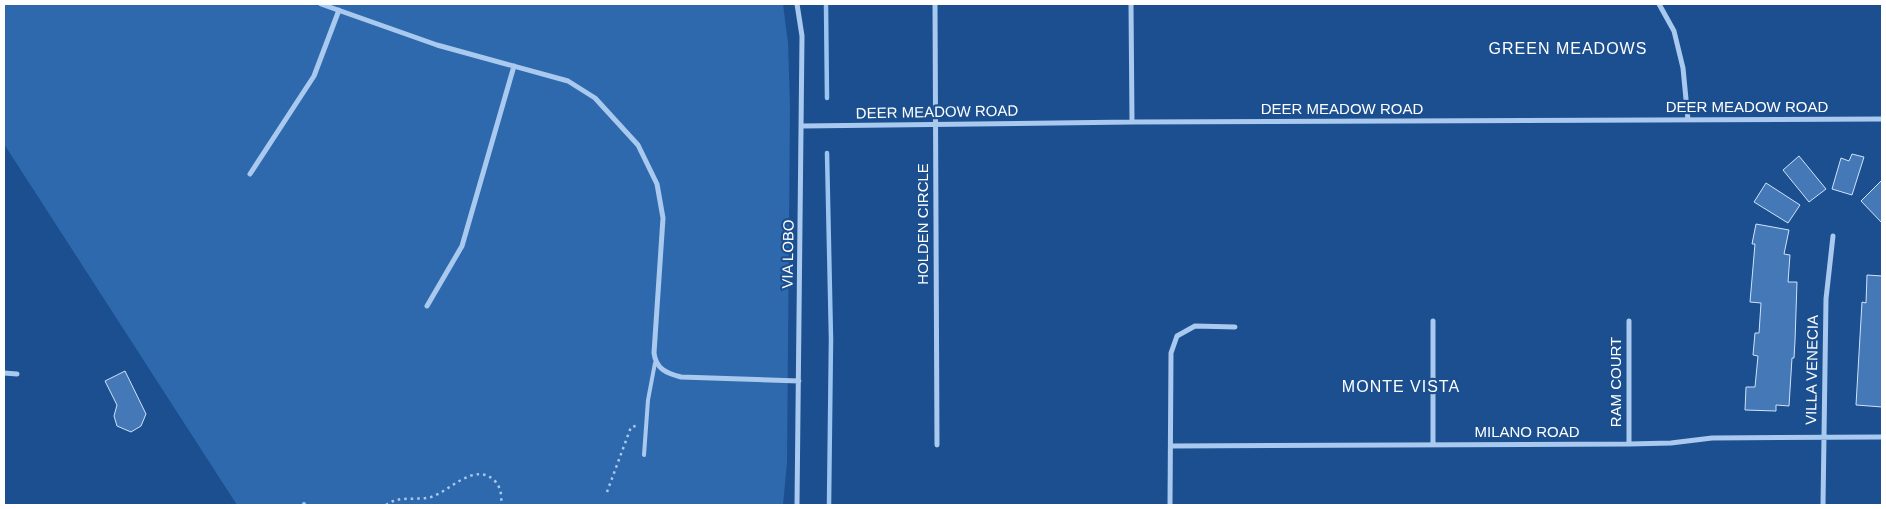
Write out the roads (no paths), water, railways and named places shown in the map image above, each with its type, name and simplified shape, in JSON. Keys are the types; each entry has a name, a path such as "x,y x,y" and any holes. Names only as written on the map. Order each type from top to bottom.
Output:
{"street":[{"path":"322,4 437,45 568,81 596,98 638,146 657,184 663,218 654,353 655,363 665,373 681,377 799,381"},
{"name":"VIA LOBO","path":"796,4 802,36 797,505"},
{"name":"HOLDEN CIRCLE","path":"935,4 937,445"},
{"path":"1131,4 1132,122"},
{"path":"1659,4 1674,31 1683,68 1688,120"},
{"path":"250,174 314,76 338,10"},
{"path":"427,306 462,246 514,66"},
{"name":"DEER MEADOW ROAD","path":"802,126 1132,122 1882,119"},
{"name":"VILLA VENECIA","path":"1823,505 1826,299 1832,236"},
{"path":"1433,321 1433,445"},
{"name":"RAM COURT","path":"1628,444 1629,321"},
{"path":"1170,505 1171,353 1177,336 1195,326 1235,327"},
{"path":"4,373 17,374"},
{"name":"MILANO ROAD","path":"1171,446 1628,444 1671,443 1712,438 1882,437"}],"lane":[{"path":"644,455 648,400 655,363"}],"waterway":[{"path":"826,4 827,98"},
{"path":"827,153 831,339 829,505"}],"district":[{"name":"GREEN MEADOWS","path":"1568,48"},
{"name":"MONTE VISTA","path":"1401,386"}]}
